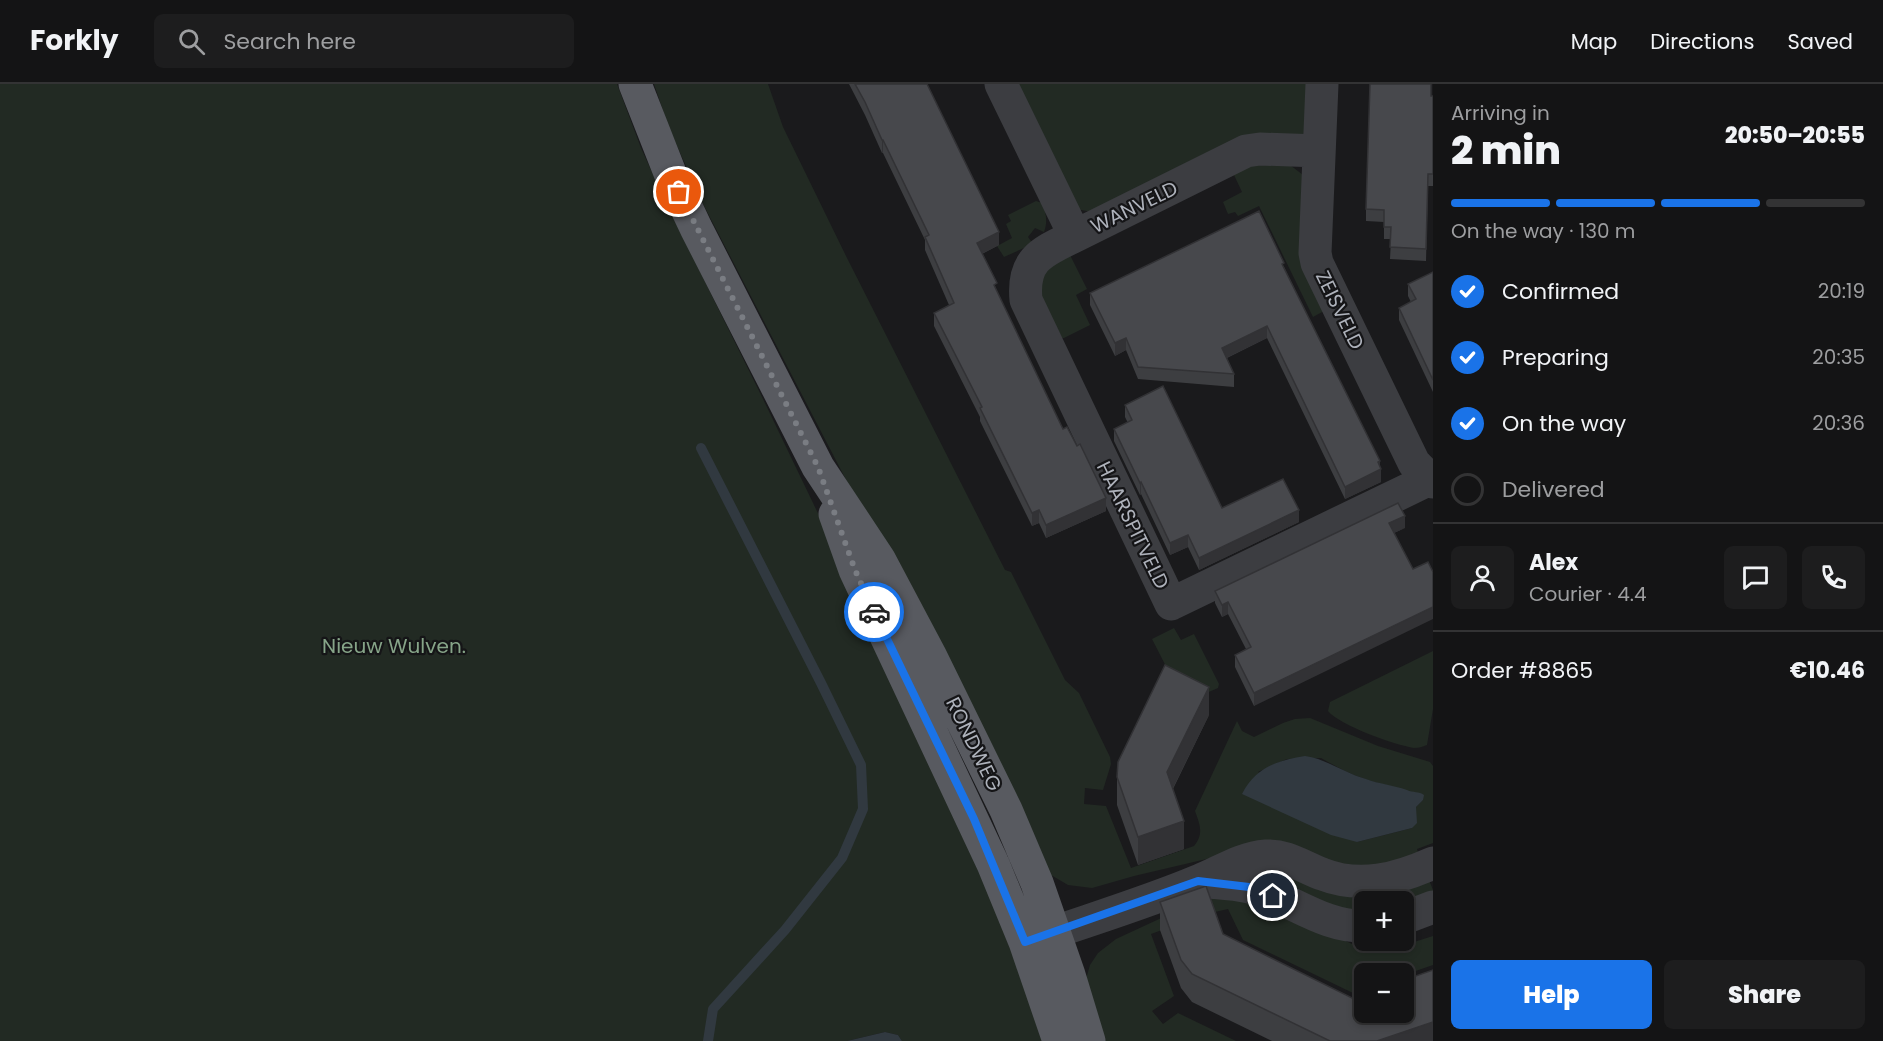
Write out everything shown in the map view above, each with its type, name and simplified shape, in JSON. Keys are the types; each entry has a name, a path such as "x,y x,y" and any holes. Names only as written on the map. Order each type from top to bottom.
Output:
{"main road":[{"name":"RONDWEG","path":"635,84 670,173 696,228 818,467 855,570 974,819 1040,937 1089,1041"},
{"name":"RONDWEG","path":"1040,937 1059,1041"}],"street":[{"name":"WANVELD","path":"1001,84 1075,236 1246,151 1260,149 1319,151"},
{"name":"ZEISVELD","path":"1322,84 1315,253 1317,263 1414,462 1432,481"},
{"name":"HAARSPITVELD","path":"1075,236 1044,251 1034,261 1027,272 1024,286 1026,300 1171,604 1432,481"},
{"path":"1040,937 1198,881 1243,860 1266,856 1283,857 1323,875 1364,883 1391,878 1433,863"},
{"path":"1198,881 1249,887 1316,916 1354,925"},
{"path":"1414,914 1433,907"}],"green space":[{"name":"Nieuw Wulven.","path":"0,84 617,84 641,148 666,203 928,742 1047,1041 902,1041 898,1035 885,1032 847,1041 0,1041"},
{"path":"654,84 768,84 783,127 1005,570 1011,572 1065,680 1079,693 1110,757 1111,764 1103,790 1085,788 1084,804 1106,806 1131,868 1194,846 1197,842 1200,825 1195,811 1237,721 1242,731 1254,737 1283,723 1310,718 1378,746 1430,762 1433,766 1433,843 1417,849 1420,860 1384,872 1232,853 1092,888 1068,885 1051,875 702,202 669,128","holes":["1321,758 1353,775 1401,789 1423,800 1416,807 1412,828 1357,842 1258,772 1287,759"]},
{"path":"1011,84 1310,84 1307,130 1302,136 1092,212 1076,209"},
{"path":"1253,162 1290,165 1303,175 1324,311 1313,317 1259,206 1238,216 1235,212 1228,214 1223,202 1242,192 1234,175"},
{"path":"1036,201 1042,203 1045,210 1044,232 1035,228 1028,237 1033,244 1004,257 997,246 1012,238 1006,224 1011,221 1008,215"},
{"path":"1070,255 1087,289 1076,295 1090,325 1062,338 1041,297 1043,270"},
{"path":"1174,628 1181,640 1194,634 1219,684 1218,688 1204,694 1173,680 1152,639"},
{"path":"1433,651 1433,709 1427,745 1414,748 1381,739 1343,722 1328,711 1330,702"},
{"path":"1250,868 1427,875 1433,890 1433,898 1414,901 1414,891 1354,891 1354,914 1338,913"},
{"path":"1229,896 1279,909 1354,944 1354,951 1414,951 1414,942 1433,936 1433,965 1414,972 1414,963 1354,963 1353,993 1243,940 1228,909 1206,914 1151,934 1174,996 1152,1011 1163,1024 1178,1013 1236,1041 1098,1041 1084,986 1090,965 1098,953 1116,939 1185,907 1213,898"}],"shaded area":[{"path":"1305,756 1321,760 1371,781 1424,795 1423,800 1416,807 1417,823 1412,828 1357,842 1331,835 1242,794 1260,771 1285,760"},
{"path":"885,1032 898,1035 902,1041 847,1041"}],"building":[{"path":"855,84 927,84 999,232 977,243 997,283 994,285 1063,429 1067,427 1077,446 1080,444 1106,498 1046,525 1039,510 1032,513 934,313 954,303 925,237 929,235"},
{"path":"1370,84 1431,84 1433,174 1428,174 1426,249 1390,247 1391,227 1384,227 1384,210 1366,209"},
{"path":"1259,211 1284,263 1282,264 1380,461 1378,462 1381,469 1345,487 1267,326 1222,348 1234,374 1138,367 1126,338 1115,343 1090,293"},
{"path":"1433,272 1433,380 1399,308 1416,299 1408,284"},
{"path":"1163,386 1222,508 1283,479 1299,510 1199,558 1188,535 1170,543 1114,429 1132,420 1125,405"},
{"path":"1398,503 1405,516 1389,523 1413,569 1428,562 1433,572 1433,607 1254,693 1235,655 1251,647 1228,602 1222,605 1215,591"},
{"path":"1165,665 1209,687 1167,772 1184,821 1138,837 1117,777 1118,762"},
{"path":"1206,886 1223,934 1354,997 1354,1023 1414,1023 1414,977 1433,970 1433,1022 1377,1041 1330,1041 1192,974 1181,960 1160,902"}],"waterway":[{"path":"701,448 861,765 863,809 842,858 785,930 713,1009 708,1041"}],"way so far":[{"path":"679,192 818,467 855,570 874,612"}],"route":[{"path":"874,612 974,819 1025,942 1198,881 1249,887 1273,896"}]}
